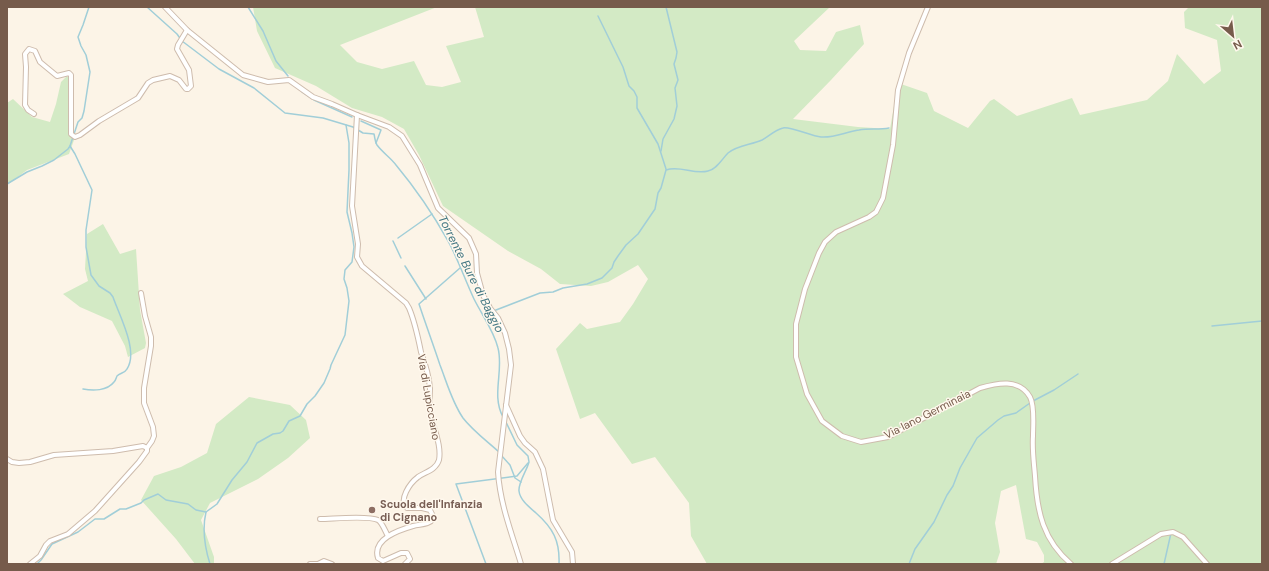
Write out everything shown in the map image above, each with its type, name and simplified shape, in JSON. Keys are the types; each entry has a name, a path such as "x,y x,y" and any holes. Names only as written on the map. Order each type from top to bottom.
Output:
{"street":[{"path":"166,7 186,31 243,75 268,82 289,80 313,96 357,116 389,128 402,136 420,165 438,208 469,238 476,254 477,273 483,295 490,308 498,318 505,333 509,349 511,365 498,472 502,500 521,564"},
{"name":"Via Iano Germinaia","path":"928,7 909,53 898,90 893,145 883,198 876,212 869,217 836,232 825,242 819,253 805,289 796,324 796,356 807,394 822,421 842,436 861,442 888,437 980,388 993,384 1009,382 1024,390 1030,397 1033,414 1032,447 1036,492 1041,521 1052,544 1071,564"},
{"path":"34,114 28,110 25,104 25,54 29,49 35,51 40,62 57,76 69,73 71,75 71,134 75,137 138,98 148,83 153,80 170,76 179,80 186,89 188,89 191,86 190,75 177,48 186,31"},
{"name":"Via di Lupicciano","path":"357,116 352,206 358,244 357,257 362,266 406,303 409,308 427,372 430,388 430,409 439,450 439,460 437,464 434,468 414,480 403,501 408,508 422,508 430,510 433,519 429,523 413,526 388,536"},
{"path":"30,564 40,556 50,541 68,534 95,511 140,462 154,436 153,427 144,403 144,388 151,346 151,337 141,294"},
{"path":"506,404 520,436 534,452 543,469 553,520 572,552 573,564"},
{"path":"7,459 12,462 19,463 66,453 113,451 143,446 147,448"},
{"path":"320,519 377,519 388,536 380,543 377,550 378,558 383,561 407,552 410,559 404,564"},
{"path":"1112,564 1161,534 1173,532 1183,537 1207,564"},
{"path":"310,564 317,564 324,561 332,564"}],"green space":[{"path":"253,7 437,7 340,45 357,62 382,69 414,61 426,85 442,87 461,82 446,46 484,37 475,7 830,7 794,41 800,50 826,51 836,32 860,25 864,44 793,119 858,127 890,129 898,83 927,93 934,111 968,128 990,101 994,99 1017,116 1072,98 1080,115 1147,100 1168,81 1177,54 1204,84 1221,71 1217,40 1185,28 1184,12 1189,7 1262,7 1262,564 1041,564 1044,562 1044,555 1037,542 1026,539 1016,485 1001,491 995,523 1000,552 996,564 707,564 691,536 689,503 655,457 632,464 595,413 580,419 556,349 580,323 587,329 620,322 648,279 638,265 608,282 591,286 560,284 541,269 508,251 443,206 419,155 404,129 382,117 352,108 316,86 275,68 257,31"},
{"path":"67,76 72,81 74,107 74,140 69,154 27,170 7,185 7,103 13,99 32,117 50,122 61,82"},
{"path":"103,224 120,254 136,249 140,310 146,343 145,348 128,357 125,346 112,321 80,307 63,294 88,281 85,269 87,234"},
{"path":"249,397 290,405 306,420 310,438 288,458 258,479 210,503 201,520 214,557 214,564 195,564 176,539 141,500 154,476 181,467 207,453 216,424"}],"waterway":[{"path":"7,184 27,172 54,160 70,146 78,122 82,118 84,111 90,72 86,55 78,37 89,7"},
{"name":"Torrente Bure di Baggio","path":"147,7 177,34 182,41 219,69 254,88 285,113 323,118 353,127 363,133 374,134 377,145 394,162 410,183 424,202 448,241 474,299 494,335 498,348 500,365 498,400 503,417"},
{"path":"248,7 263,31 276,61 288,76"},
{"path":"661,151 663,139 674,119 677,106 675,88 678,80 674,64 677,52 666,7"},
{"path":"598,16 623,67 629,86 637,97 637,108 658,144 666,169"},
{"path":"302,92 314,100 352,117"},
{"path":"361,121 381,130 376,143"},
{"path":"210,564 205,538 204,525 206,512 217,504 232,480 247,462 257,443 273,434 280,433 289,421 300,416 307,404 324,383 345,335 349,301 344,279 345,270 352,262 354,247 347,212 349,143 346,125"},
{"path":"483,315 540,293 553,292 563,288 587,284 602,278 612,268 614,262 626,245 638,234 655,209 658,193 666,170 676,169 698,172 711,170 717,166 732,150 762,140 783,128 790,128 821,137 835,136 863,129 889,128"},
{"path":"70,146 92,190 86,230 86,247 91,275 99,286 110,293 113,297 127,333 131,353 127,369 117,376 111,385 100,390 83,389"},
{"path":"398,238 432,214"},
{"path":"393,241 401,258"},
{"path":"405,266 426,299"},
{"path":"460,268 419,304 447,385 459,412 471,427 499,452"},
{"path":"1212,326 1262,321"},
{"path":"1033,401 1054,390 1078,374"},
{"path":"909,564 915,549 934,522 953,486 960,468 977,438 1004,416 1016,413 1030,403"},
{"name":"Torrente Bure di Baggio","path":"505,420 517,445 528,456 529,462 519,488 521,497 551,530 557,542 559,564"},
{"path":"501,455 510,465 515,478 521,482"},
{"path":"486,564 456,484 517,476 528,463"},
{"path":"37,564 52,544 78,532 95,519 104,519 120,509 126,509 158,494 166,500 188,504 196,510 206,512"},
{"path":"1164,564 1171,533"}],"place":[{"name":"Scuola dell'Infanzia di Cignano","path":"372,510"}]}
